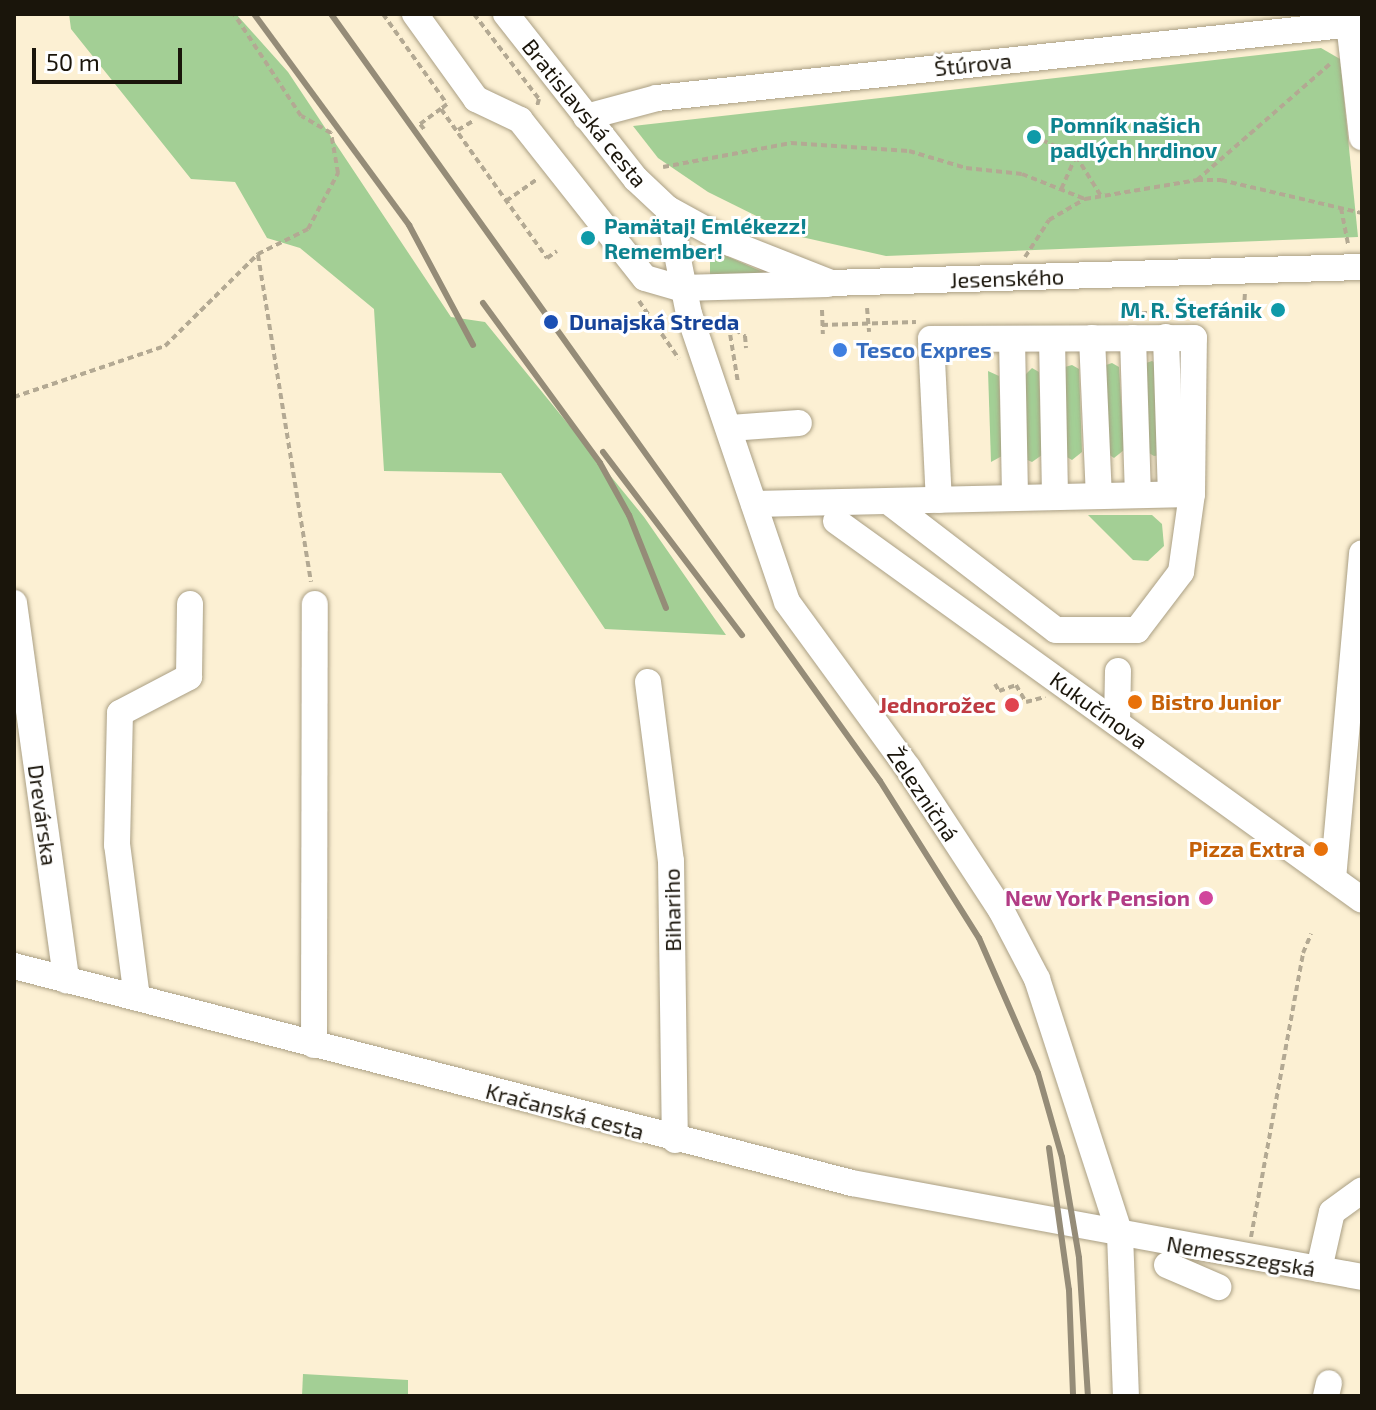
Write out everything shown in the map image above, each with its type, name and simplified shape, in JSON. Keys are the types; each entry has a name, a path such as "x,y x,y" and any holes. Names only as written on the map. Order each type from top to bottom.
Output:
{"street":[{"path":"415,14 476,99 520,120 645,278 681,288 831,283"},
{"name":"Bratislavská cesta","path":"506,14 636,179 668,209"},
{"path":"1352,24 1362,137"},
{"name":"Štúrova","path":"586,117 657,98 1352,24"},
{"name":"Jesenského","path":"668,209 730,243 831,283 1362,267"},
{"name":"Železničná","path":"668,209 681,288 730,428 774,573 798,624 908,768 1001,910 1037,979 1120,1234 1126,1396"},
{"path":"1092,338 1099,496"},
{"path":"1133,338 1138,495"},
{"path":"889,502 1056,630 1137,630 1181,572 1181,494 1194,338 931,339 939,500"},
{"path":"1012,339 1015,498"},
{"path":"1052,339 1055,497"},
{"path":"730,428 799,423"},
{"path":"754,504 1181,494"},
{"name":"Kukučínova","path":"836,521 1362,900"},
{"path":"1333,879 1362,553"},
{"name":"Drevárska","path":"14,603 66,980"},
{"path":"137,998 117,845 120,713 189,677 190,604"},
{"path":"314,1045 315,604"},
{"path":"1117,723 1118,671"},
{"name":"Bihariho","path":"648,682 671,861 675,1140"},
{"name":"Kračanská cesta","path":"14,966 675,1140 852,1183 1120,1234"},
{"path":"1319,1269 1332,1212 1362,1190"},
{"name":"Nemesszegská","path":"1120,1234 1362,1277"},
{"path":"1167,1265 1218,1287"}],"path":[{"path":"14,397 165,346 258,254 308,229 338,173 331,133 301,116 234,14"},
{"path":"383,14 447,104 436,116 420,124 424,129"},
{"path":"474,14 539,99 520,120"},
{"path":"1197,180 1335,60 1352,24"},
{"path":"441,109 547,258 557,251"},
{"path":"1042,140 1076,156 1101,196"},
{"path":"663,167 791,143 909,151 966,168 1022,174 1085,199"},
{"path":"1061,189 1076,156"},
{"path":"506,201 555,166"},
{"path":"1026,255 1049,220 1085,199 1197,180 1221,180 1362,213"},
{"path":"1341,208 1348,241"},
{"path":"258,254 315,604"},
{"path":"630,288 683,365"},
{"path":"1244,310 1246,291"},
{"path":"867,308 869,332"},
{"path":"822,310 823,334"},
{"path":"727,315 739,394"},
{"path":"822,325 868,323"},
{"path":"727,324 745,336 746,348"},
{"path":"995,684 999,691 1016,685 1026,702 1066,686"},
{"path":"1248,1255 1303,953 1311,934"}],"green space":[{"path":"69,14 236,14 288,72 451,317 485,322 644,517 726,635 605,629 501,473 384,471 374,309 300,248 267,238 235,182 191,179 71,29"},
{"path":"1321,48 1340,59 1358,237 886,256 797,236 708,192 658,158 633,126"},
{"path":"710,249 763,272 762,276 710,281"},
{"path":"1152,361 1159,365 1161,455 1154,456 1147,452 1146,363"},
{"path":"1112,363 1119,367 1124,450 1114,458 1108,454 1106,365"},
{"path":"1072,365 1079,369 1082,452 1072,460 1065,456 1065,367"},
{"path":"1032,368 1039,372 1042,455 1032,462 1025,459 1022,378"},
{"path":"988,371 999,376 1002,456 991,462"},
{"path":"1088,515 1152,515 1162,524 1164,546 1148,561 1133,560"},
{"path":"303,1374 408,1380 408,1396 302,1396"}],"railway":[{"path":"254,14 409,225 473,345"},
{"path":"331,14 880,781 979,938 1038,1073 1062,1157 1079,1258 1088,1396"},
{"path":"483,303 600,463 629,515 666,608"},
{"path":"603,452 742,635"},
{"path":"1049,1148 1069,1290 1073,1396"}],"place":[{"name":"Pomník našich padlých hrdinov","path":"1034,137"},
{"name":"Pamätaj! Emlékezz! Remember!","path":"588,238"},
{"name":"M. R. Štefánik","path":"1278,310"},
{"name":"Dunajská Streda","path":"551,322"},
{"name":"Tesco Expres","path":"840,350"},
{"name":"Bistro Junior","path":"1135,702"},
{"name":"Jednorožec","path":"1012,705"},
{"name":"Pizza Extra","path":"1321,849"},
{"name":"New York Pension","path":"1206,898"}]}
